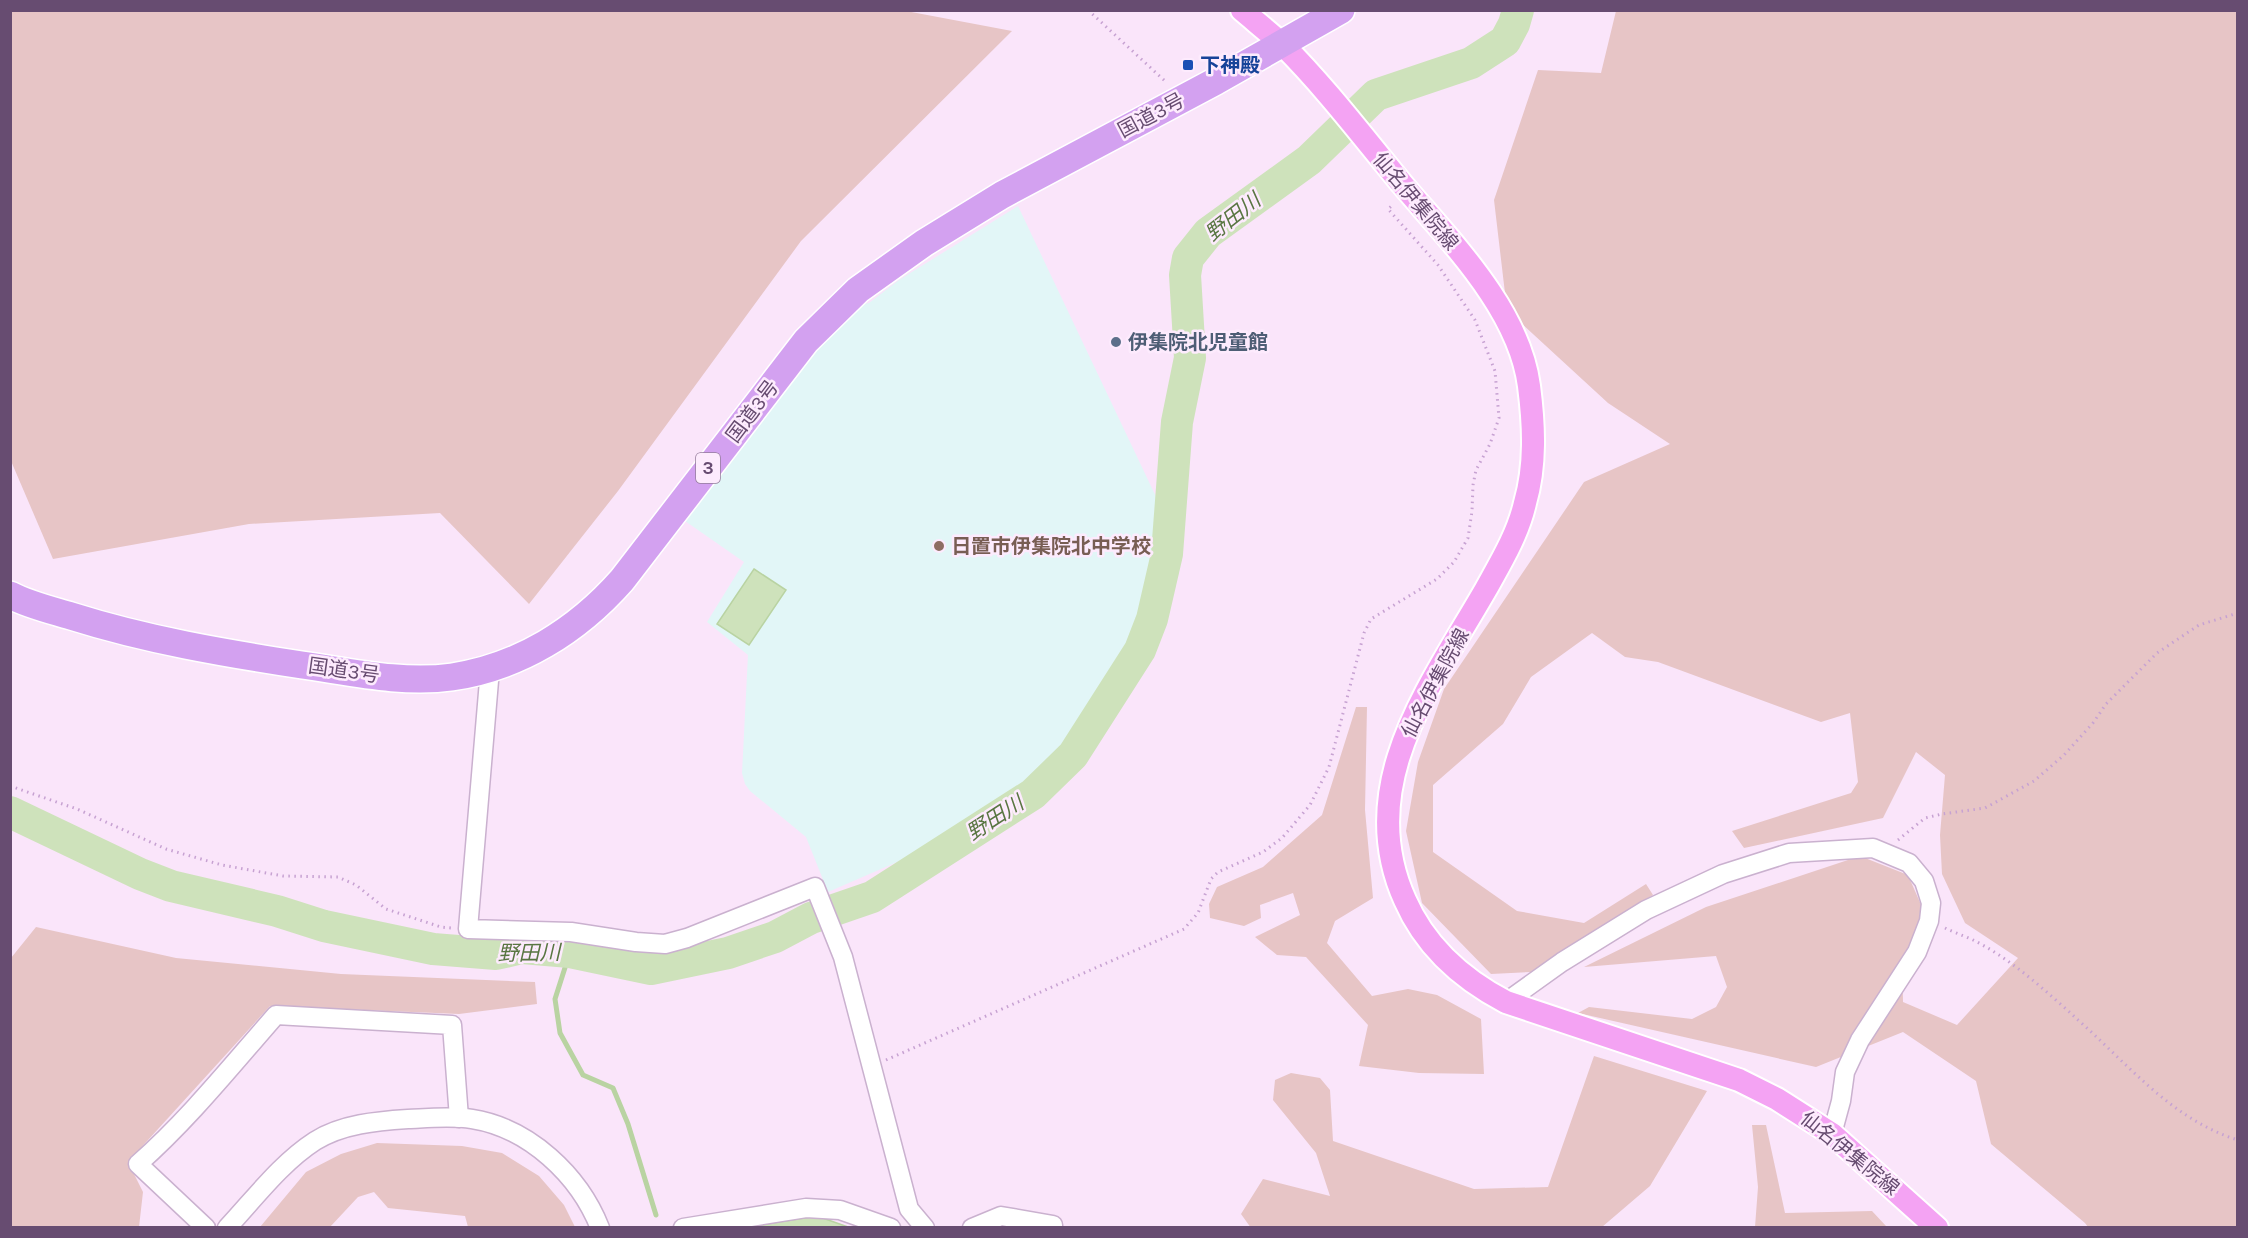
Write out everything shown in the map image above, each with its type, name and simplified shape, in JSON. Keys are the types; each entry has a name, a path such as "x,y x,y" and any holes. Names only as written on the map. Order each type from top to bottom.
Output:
{"highway":[{"name":"国道3号","path":"10,595 107,627 199,649 400,678 451,677 489,669 514,660 561,634 606,599 806,341 858,290 891,265 963,218 1282,45 1341,10"}],"main road":[{"name":"仙名伊集院線","path":"1242,10 1282,45 1339,106 1479,277 1514,333 1529,384 1534,441 1532,471 1525,504 1514,535 1498,568 1413,717 1394,768 1387,812 1390,851 1401,891 1423,933 1461,974 1482,990 1506,1002 1739,1080 1786,1104 1832,1134 1937,1227"}],"street":[{"path":"489,669 469,929 571,932 665,944 687,938 814,887 843,957 909,1209 925,1227"},
{"path":"1506,1002 1562,962 1646,910 1723,874 1789,853 1874,848 1910,862 1924,881 1931,903 1929,921 1917,952 1860,1040 1845,1072 1841,1101 1832,1134"},
{"path":"206,1227 138,1164 154,1150 276,1015 452,1025 459,1118"},
{"path":"227,1227 297,1154 317,1140 338,1130 391,1120 459,1118 490,1124 521,1136 545,1153 567,1173 600,1227"},
{"path":"683,1227 806,1208 840,1210 891,1227"},
{"path":"972,1227 1001,1216 1053,1225 1053,1227"}],"path":[{"path":"1088,10 1185,97"},
{"path":"872,1066 1184,929 1198,913 1210,879 1218,872 1263,852 1282,838 1310,805 1329,767 1364,633 1371,619 1437,579 1454,562 1468,538 1476,470 1490,444 1499,418 1495,371 1475,320 1438,265 1388,209 1408,190"},
{"path":"1882,852 1925,818 1985,808 2034,781 2064,755 2093,723 2106,704 2157,653 2199,625 2238,612"},
{"path":"10,786 77,809 166,849 222,865 283,876 338,877 356,885 386,909 441,927 469,929"},
{"path":"1929,921 1972,939 2019,970 2078,1019 2169,1104 2208,1128 2238,1140"}],"shaded area":[{"path":"11,11 906,11 1012,31 801,241 618,491 529,604 440,513 249,524 53,559 11,461"},
{"path":"1616,11 2237,11 2237,1227 2088,1227 1991,1144 1976,1081 1903,1032 1816,1067 1578,1013 1589,1007 1692,1019 1716,1007 1727,987 1716,956 1584,967 1706,907 1860,856 1908,875 1922,907 1916,933 1902,961 1903,1002 1957,1025 2018,958 1965,923 1942,874 1940,835 1945,775 1916,752 1883,818 1744,848 1732,831 1851,793 1858,782 1850,713 1821,722 1658,662 1625,657 1592,633 1531,677 1503,724 1433,785 1433,852 1517,911 1584,923 1646,884 1653,895 1531,972 1491,974 1422,903 1406,831 1418,762 1444,689 1584,482 1670,444 1608,403 1507,310 1494,200 1538,70 1601,73"},
{"name":"日置市伊集院北中学校","path":"1018,206 1159,503 1162,530 1132,635 1117,667 1055,759 1025,788 911,856 828,892 806,837 750,791 742,773 748,655 707,622 744,562 685,521 793,378 858,305 869,303 899,280"},
{"path":"754,569 786,590 749,645 717,624"},
{"path":"1356,707 1367,707 1365,810 1373,898 1335,921 1327,943 1372,996 1408,989 1437,995 1481,1019 1484,1074 1419,1073 1359,1066 1368,1025 1306,957 1277,955 1255,937 1300,915 1293,893 1260,905 1261,918 1244,926 1210,918 1209,904 1217,887 1263,867 1322,815"},
{"path":"36,927 176,958 341,974 535,982 537,1004 459,1014 270,1006 128,1162 143,1192 139,1227 11,1228 11,958"},
{"path":"1594,1056 1707,1091 1650,1186 1602,1227 1251,1228 1241,1214 1263,1179 1330,1196 1316,1153 1273,1100 1275,1080 1291,1073 1320,1078 1330,1090 1333,1141 1474,1189 1548,1187"},
{"path":"1752,1125 1766,1125 1785,1213 1872,1211 1886,1226 1884,1228 1755,1227 1758,1187"},
{"path":"377,1143 462,1146 502,1153 539,1176 564,1205 575,1227 468,1227 465,1216 388,1208 374,1192 358,1197 330,1227 260,1227 306,1172 341,1154"},
{"path":"817,1216 848,1227 742,1228"}],"waterway":[{"name":"野田川","path":"10,812 140,874 171,886 277,911 324,926 433,949 496,954 522,948 570,952 651,969 728,953 775,937 811,918 872,897 1033,794 1073,755 1140,650 1152,619 1167,554 1177,422 1190,358 1185,275 1188,258 1208,233 1309,160 1376,95 1471,63 1505,41 1518,10"},
{"path":"570,952 555,999 560,1033 583,1075 613,1088 628,1124 656,1215"}],"place":[{"name":"下神殿","path":"1188,65"},
{"name":"伊集院北児童館","path":"1116,342"},
{"name":"日置市伊集院北中学校","path":"939,546"}]}
